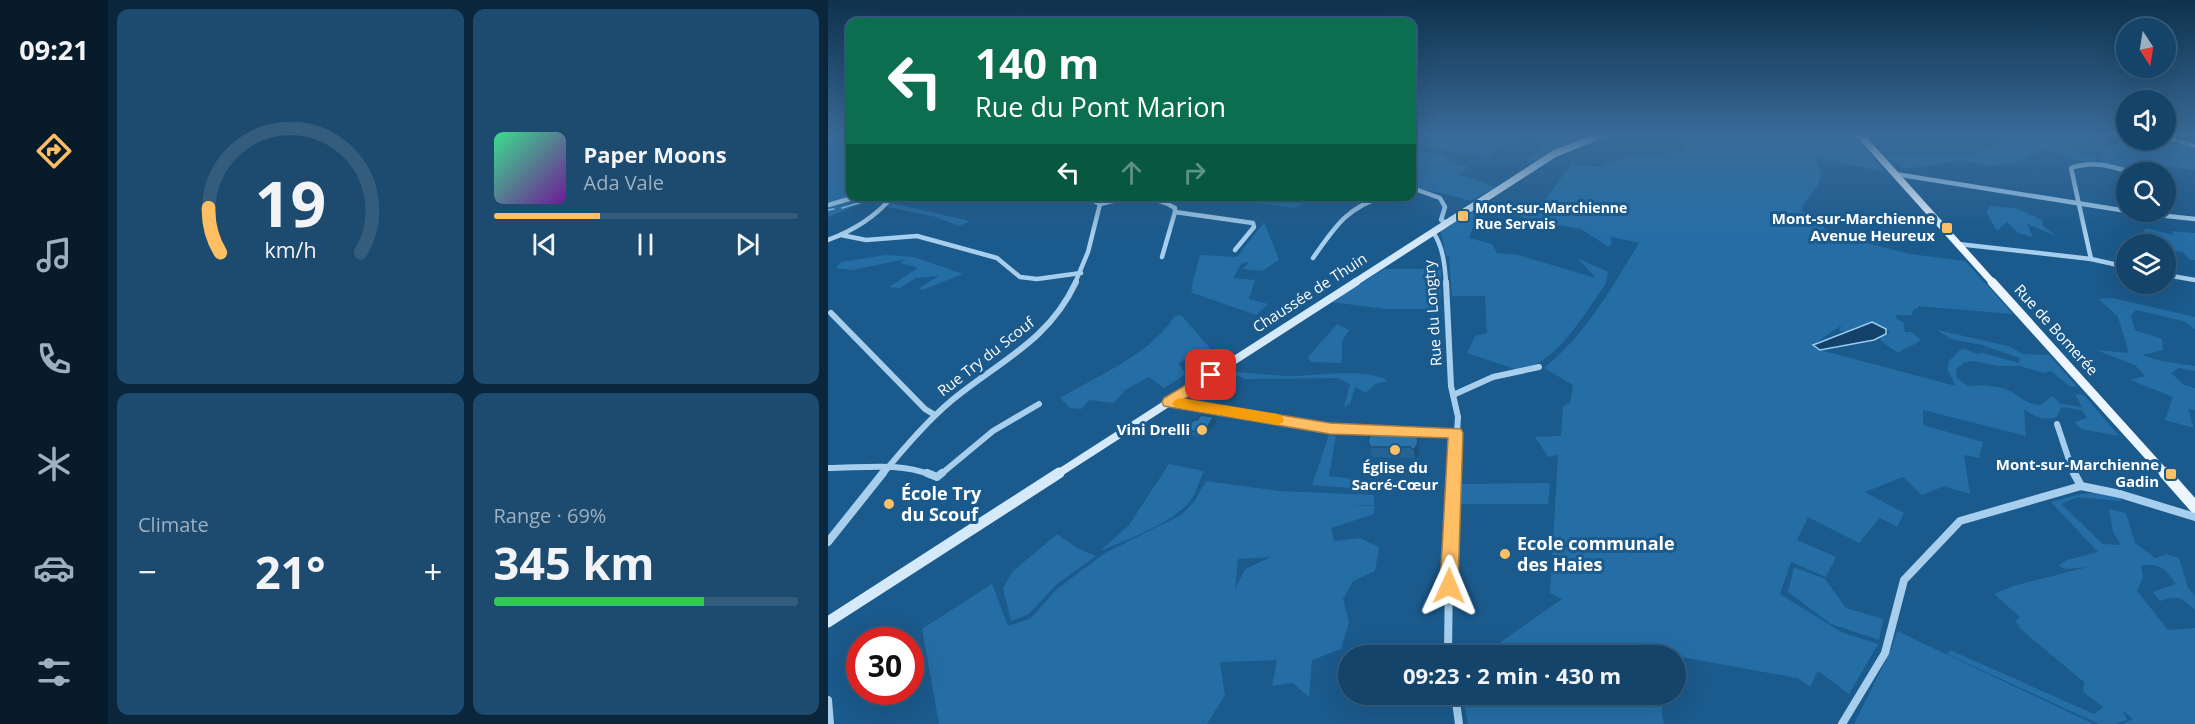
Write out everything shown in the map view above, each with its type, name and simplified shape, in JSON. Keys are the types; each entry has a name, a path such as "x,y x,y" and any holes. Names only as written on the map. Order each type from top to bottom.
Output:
{"main road":[{"name":"Chaussée de Thuin","path":"828,622 1531,169"},
{"name":"Rue de Bomerée","path":"1890,169 2195,507"}],"street":[{"path":"2071,169 2091,259"},
{"path":"1895,174 2116,209"},
{"path":"1416,190 1440,198 1445,207 1441,220 1447,223"},
{"path":"828,205 846,200"},
{"path":"828,240 841,235 881,210 889,201"},
{"path":"1094,201 1100,204 1118,201"},
{"path":"1157,201 1175,208 1161,257"},
{"path":"1313,258 1344,215 1369,201"},
{"name":"Rue Try du Scouf","path":"828,542 887,469 935,415 961,392 1032,342 1055,317 1075,290 1100,204"},
{"path":"1175,212 1253,223 1254,227 1235,250"},
{"path":"2176,218 2195,219"},
{"name":"Rue du Longtry","path":"1433,232 1438,239 1444,266 1453,395 1457,407 1449,564 1448,645"},
{"path":"841,235 866,240 917,236 998,258 1020,277 1037,279 1081,273"},
{"path":"1958,244 2091,259 2116,265"},
{"path":"2176,277 2195,280"},
{"path":"831,313 925,409 935,415"},
{"path":"1453,395 1493,377 1539,367"},
{"path":"1170,402 1330,429 1456,433"},
{"path":"828,468 887,469 901,467 937,477 993,431 1039,404"},
{"path":"2056,424 2074,474 2081,486"},
{"path":"1842,724 1885,653 1904,580 1960,521 2081,486 2120,494 2195,517"},
{"path":"828,699 830,724"},
{"path":"1456,705 1459,724"}],"shaded area":[{"path":"828,169 846,169 846,201 868,201 828,217"},
{"path":"1416,169 1465,169 1458,174 1495,187 1470,201 1416,187"},
{"path":"1568,169 1820,169 1820,180 1801,211 1814,215 1835,241 1840,239 1863,242 1910,254 1965,261 2013,314 1918,306 1913,310 1912,315 1896,315 1897,319 1903,322 1905,332 1911,332 1921,340 1898,353 1881,341 1880,338 1890,332 1874,323 1854,328 1848,332 1840,331 1839,328 1846,322 1813,345 1820,350 1956,386 1947,369 1949,361 1960,350 1965,349 1977,354 1983,353 2019,363 2020,358 1982,345 1951,339 1937,330 2008,346 2023,354 2049,355 2077,387 2069,386 2051,371 2043,373 2020,366 1999,366 1973,361 1964,363 1956,369 1957,378 1968,386 1999,387 2029,402 2041,405 2052,396 2061,404 2082,407 2075,394 2084,395 2119,436 2081,429 2075,422 2087,418 2082,410 2061,407 2057,417 2047,419 2024,409 2026,436 1923,410 1923,425 1983,442 1979,458 1964,455 1970,494 1944,486 1922,495 1903,477 1865,492 1904,513 1897,527 1880,518 1859,543 1808,517 1797,540 1836,557 1826,577 1791,562 1780,594 1841,632 1878,644 1849,694 1818,671 1810,687 1797,678 1686,658 1686,645 1497,645 1562,599 1550,593 1558,455 1548,457 1535,437 1561,436 1563,406 1570,403 1573,385 1544,368 1585,326 1639,243 1612,237 1610,246 1607,246 1581,229 1535,221 1505,212 1535,214"},
{"path":"1242,201 1307,201 1294,208"},
{"path":"891,203 970,221 959,226 936,217 887,207"},
{"path":"1990,206 2015,208 2042,220 2043,226 2057,236 2027,224 2033,237 2018,233 2007,222 1997,231 1986,212"},
{"path":"1479,207 1490,211 1474,224 1469,238 1492,244 1497,253 1518,255 1596,278 1577,258 1608,272 1605,285 1567,338 1543,360 1529,367 1515,369 1467,353 1475,336 1487,333 1485,296 1452,296 1449,256 1446,256 1440,230"},
{"path":"1264,222 1279,260 1262,271 1243,269 1249,262 1242,263 1233,278 1255,280 1249,299 1268,304 1256,315 1190,292 1194,290 1191,289 1200,255 1237,257"},
{"path":"2146,228 2170,234 2149,234 2143,232"},
{"path":"2171,231 2195,233 2195,260 2190,260 2183,252 2176,251 2176,234"},
{"path":"885,255 914,257 963,274 922,290 919,288 939,276 916,278 900,288 889,287 918,268 901,263 905,259 853,270 836,268 841,262"},
{"path":"1384,269 1441,269 1440,309 1386,309 1331,302"},
{"path":"2112,298 2195,317 2195,329 2183,321 2136,310 2131,316 2135,330 2162,339 2163,350 2142,355 2161,361 2195,366 2195,371 2179,368 2171,373 2184,385 2195,388 2195,410 2188,409 2194,428 2165,420 2173,397 2130,380 2145,376 2135,365 2096,350 2129,353 2118,317 2099,299"},
{"path":"1181,315 1210,348 1180,362 1186,374 1164,388 1149,377 1125,390 1114,403 1089,400 1081,409 1070,408 1060,398 1137,353 1152,342 1175,316"},
{"path":"1872,322 1886,329 1886,334 1874,340 1820,350 1813,345"},
{"path":"1337,324 1349,330 1342,341 1342,363 1311,362 1308,357"},
{"path":"1235,372 1281,376 1357,373 1380,377 1388,381 1375,384 1366,393 1355,387 1350,404 1344,407 1350,384 1338,378 1245,379 1233,374"},
{"path":"1329,435 1336,436 1329,476 1351,479 1350,488 1312,485"},
{"path":"1169,464 1204,471 1193,497 1175,515 1163,522 1100,551 1129,525"},
{"path":"1206,481 1279,491 1374,495 1374,505 1347,505 1374,506 1374,514 1331,528 1334,541 1360,538 1379,547 1375,571 1353,581 1343,599 1349,622 1342,645 1338,645 1338,650 1312,660 1309,697 1293,683 1272,686 1277,660 1220,662 1225,695 1207,724 939,724 924,640 924,628 992,584 1008,626 1030,619 1057,589 1105,553 1181,515 1194,502","holes":["1271,557 1245,569 1235,590 1238,559"]},
{"path":"1550,483 1548,504 1459,504 1461,484"},
{"path":"2094,493 2120,498 2122,501 2077,497 2061,504 2103,544 2121,545 2113,532 2109,509 2126,513 2135,543 2155,558 2167,554 2179,558 2188,588 2195,596 2195,610 2179,598 2160,601 2153,592 2176,584 2158,566 2141,566 2143,577 2137,591 2168,630 2195,628 2195,724 2122,724 2133,719 2122,710 2127,720 2116,724 2099,724 1947,654 1950,650 2094,714 2103,707 2083,692 2084,682 2018,627 2020,626 2015,622 2020,617 1994,594 2013,586 2088,567 2067,569 2058,566 2067,560 2098,552 2051,502"},
{"path":"1057,534 1077,548 1096,556 1057,584 1029,614 1011,621 1003,588 1013,571"},
{"path":"1794,567 1825,579 1846,608 1883,619 1879,640 1831,624 1788,592"},
{"path":"1897,631 2094,724 1854,724 1892,648"},
{"path":"1465,705 1662,705 1664,724 1468,724"}],"building":[{"path":"1201,355 1207,360 1192,370 1186,364"},
{"path":"1201,415 1214,417 1203,433 1186,430 1193,420 1197,420"},
{"path":"1374,429 1396,429 1395,433 1417,434 1418,443 1414,450 1410,447 1370,447 1368,440"}],"waterway":[{"path":"842,208 865,201"},
{"path":"828,210 834,209"}],"slow traffic":[{"path":"1180,404 1277,420"}],"place":[{"name":"Mont-sur-Marchienne Rue Servais","path":"1463,216"},
{"name":"Mont-sur-Marchienne Avenue Heureux","path":"1947,228"},
{"name":"Vini Drelli","path":"1202,430"},
{"name":"Église du Sacré-Cœur","path":"1395,450"},
{"name":"Mont-sur-Marchienne Gadin","path":"2171,474"},
{"name":"École Try du Scouf","path":"889,504"},
{"name":"Ecole communale des Haies","path":"1505,554"}],"route":[{"path":"1211,375 1170,402 1330,429 1456,433 1449,586"}]}
